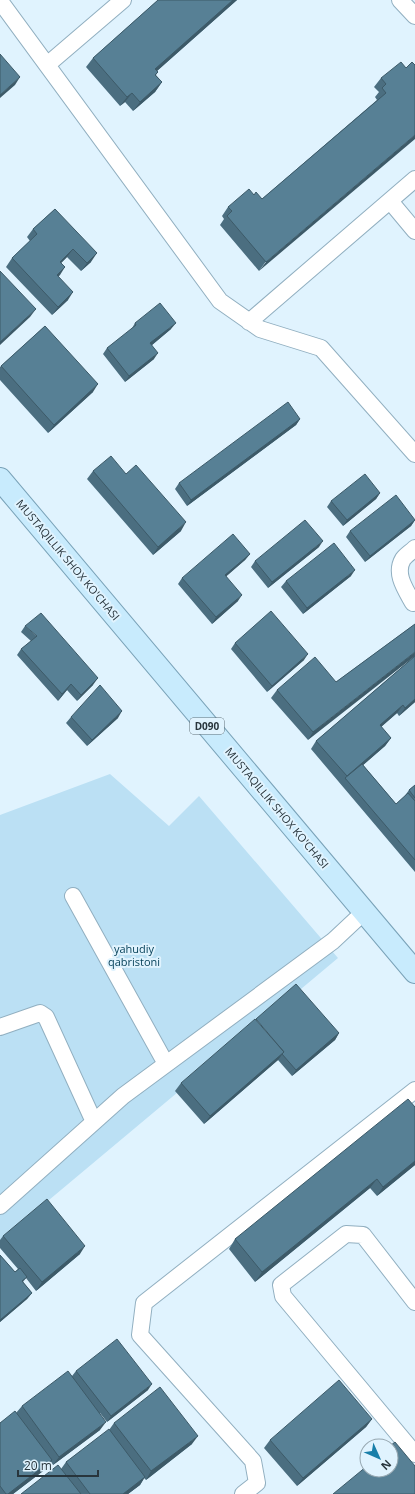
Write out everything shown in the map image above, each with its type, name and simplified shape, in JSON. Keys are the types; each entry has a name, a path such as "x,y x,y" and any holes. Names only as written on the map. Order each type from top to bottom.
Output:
{"main road":[{"name":"MUSTAQILLIK SHOX KO'CHASI","path":"0,478 415,972"}],"lane":[{"path":"47,65 123,0"},
{"path":"400,0 415,16"},
{"path":"0,1 220,301 260,329 321,348 415,454"},
{"path":"249,322 415,179"},
{"path":"390,201 415,231"},
{"path":"413,603 401,580 400,569 404,559 415,548"},
{"path":"73,896 166,1064"},
{"path":"0,1206 123,1096 333,941 364,912"},
{"path":"0,1027 40,1013 46,1017 94,1122"},
{"path":"243,1494 257,1483 253,1461 140,1335 144,1303 415,1090"},
{"path":"415,1302 363,1235 346,1234 281,1285 284,1296 415,1454"}],"green space":[{"name":"yahudiy qabristoni","path":"110,774 169,826 199,796 338,958 0,1241 0,815"}],"building":[{"path":"158,0 233,0 155,69 158,72 155,75 162,82 140,102 132,93 127,97 93,58"},
{"path":"0,54 20,77 0,95"},
{"path":"401,62 406,68 412,62 415,65 415,135 266,262 227,216 232,211 228,207 249,189 254,195 256,192 262,199 386,93 382,88 386,84 381,78"},
{"path":"55,209 97,253 87,263 73,249 60,262 65,267 57,275 73,292 58,307 12,258 37,234 33,229"},
{"path":"0,271 36,309 0,342"},
{"path":"160,303 176,323 150,343 158,353 129,376 107,348 136,325 135,323"},
{"path":"45,326 98,384 54,425 1,366"},
{"path":"288,402 300,419 191,500 179,483"},
{"path":"111,456 126,474 136,465 186,522 158,547 93,471"},
{"path":"365,474 380,493 347,520 331,501"},
{"path":"396,495 415,520 370,556 350,531"},
{"path":"305,520 323,541 272,582 255,561"},
{"path":"233,534 250,554 225,575 242,595 216,617 182,578"},
{"path":"334,543 355,570 307,608 286,581"},
{"path":"271,611 308,654 272,686 235,643"},
{"path":"41,613 98,678 81,695 71,684 62,694 21,649 37,636 25,626"},
{"path":"415,624 415,652 313,732 277,690 315,657 336,682"},
{"path":"415,656 415,699 405,708 403,705 380,725 391,738 347,776 316,741"},
{"path":"100,685 122,711 92,740 71,717"},
{"path":"362,764 396,804 408,793 415,801 415,860 345,778"},
{"path":"415,785 415,798 409,790"},
{"path":"296,984 339,1033 296,1070 282,1054 284,1052 256,1019"},
{"path":"255,1019 284,1052 210,1116 181,1083"},
{"path":"408,1099 415,1107 415,1161 383,1187 377,1179 262,1272 235,1239"},
{"path":"47,1199 85,1246 42,1282 3,1236"},
{"path":"0,1255 15,1272 20,1268 27,1277 22,1281 32,1293 0,1320"},
{"path":"117,1339 152,1384 111,1416 76,1371"},
{"path":"68,1371 106,1422 59,1457 22,1406"},
{"path":"339,1380 372,1419 303,1478 270,1440"},
{"path":"160,1387 198,1436 151,1471 114,1423"},
{"path":"15,1411 52,1460 6,1494 0,1486 0,1423"},
{"path":"109,1429 145,1477 123,1494 90,1494 66,1462"},
{"path":"399,1447 415,1466 415,1494 333,1494 359,1473 359,1478 399,1478"},
{"path":"58,1465 81,1494 21,1494"}]}
